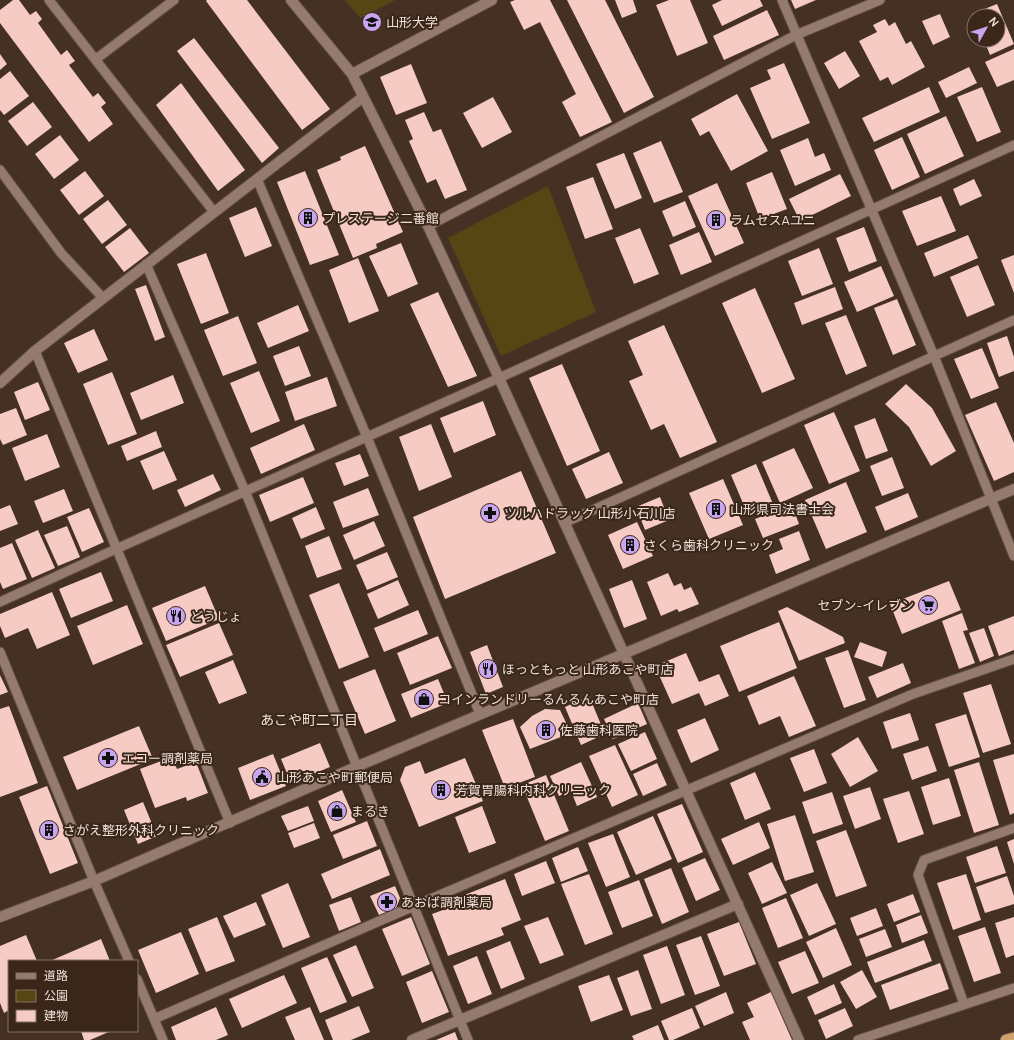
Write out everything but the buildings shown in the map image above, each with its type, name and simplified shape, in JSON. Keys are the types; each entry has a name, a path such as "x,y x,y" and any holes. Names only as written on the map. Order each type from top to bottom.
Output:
{"highway":[{"path":"1006,1040 1014,1038"}],"street":[{"path":"291,0 352,74 428,226 499,378 799,1040"},
{"path":"352,74 492,0"},
{"path":"0,383 35,351 363,97"},
{"path":"0,917 94,881 623,653 1014,489"},
{"path":"412,1040 738,904"}],"lane":[{"path":"49,0 214,212"},
{"path":"96,59 174,0"},
{"path":"782,0 934,356 1014,556"},
{"path":"428,226 796,35 880,0"},
{"path":"0,602 1014,146"},
{"path":"0,170 61,253 103,298"},
{"path":"257,179 367,437 480,714"},
{"path":"146,264 245,491 358,766 468,1040"},
{"path":"564,523 1014,320"},
{"path":"35,351 230,823"},
{"path":"0,652 94,881 129,960"},
{"path":"154,1019 414,906 913,694 1014,659"},
{"path":"964,1004 918,875 924,860 1014,828"},
{"path":"138,981 164,1040"},
{"path":"858,1040 1014,988"}],"green space":[{"path":"345,0 395,0 360,18"},
{"path":"548,186 596,312 501,356 448,238"}],"place":[{"name":"山形大学","path":"372,22"},
{"name":"プレステージ二番館","path":"308,218"},
{"name":"ラムセスAユニ","path":"716,220"},
{"name":"山形県司法書士会","path":"716,509"},
{"name":"ツルハドラッグ 山形小石川店","path":"490,513"},
{"name":"さくら歯科クリニック","path":"630,545"},
{"name":"セブン-イレブン","path":"928,605"},
{"name":"どうじょ","path":"176,616"},
{"name":"ほっともっと 山形あこや町店","path":"488,669"},
{"name":"コインランドリーるんるんあこや町店","path":"424,699"},
{"name":"佐藤歯科医院","path":"546,730"},
{"name":"エコー調剤薬局","path":"108,758"},
{"name":"山形あこや町郵便局","path":"262,777"},
{"name":"芳賀胃腸科内科クリニック","path":"441,790"},
{"name":"まるき","path":"337,811"},
{"name":"さがえ整形外科クリニック","path":"49,830"},
{"name":"あおば調剤薬局","path":"387,902"}],"district":[{"name":"あこや町二丁目","path":"309,719"}]}
